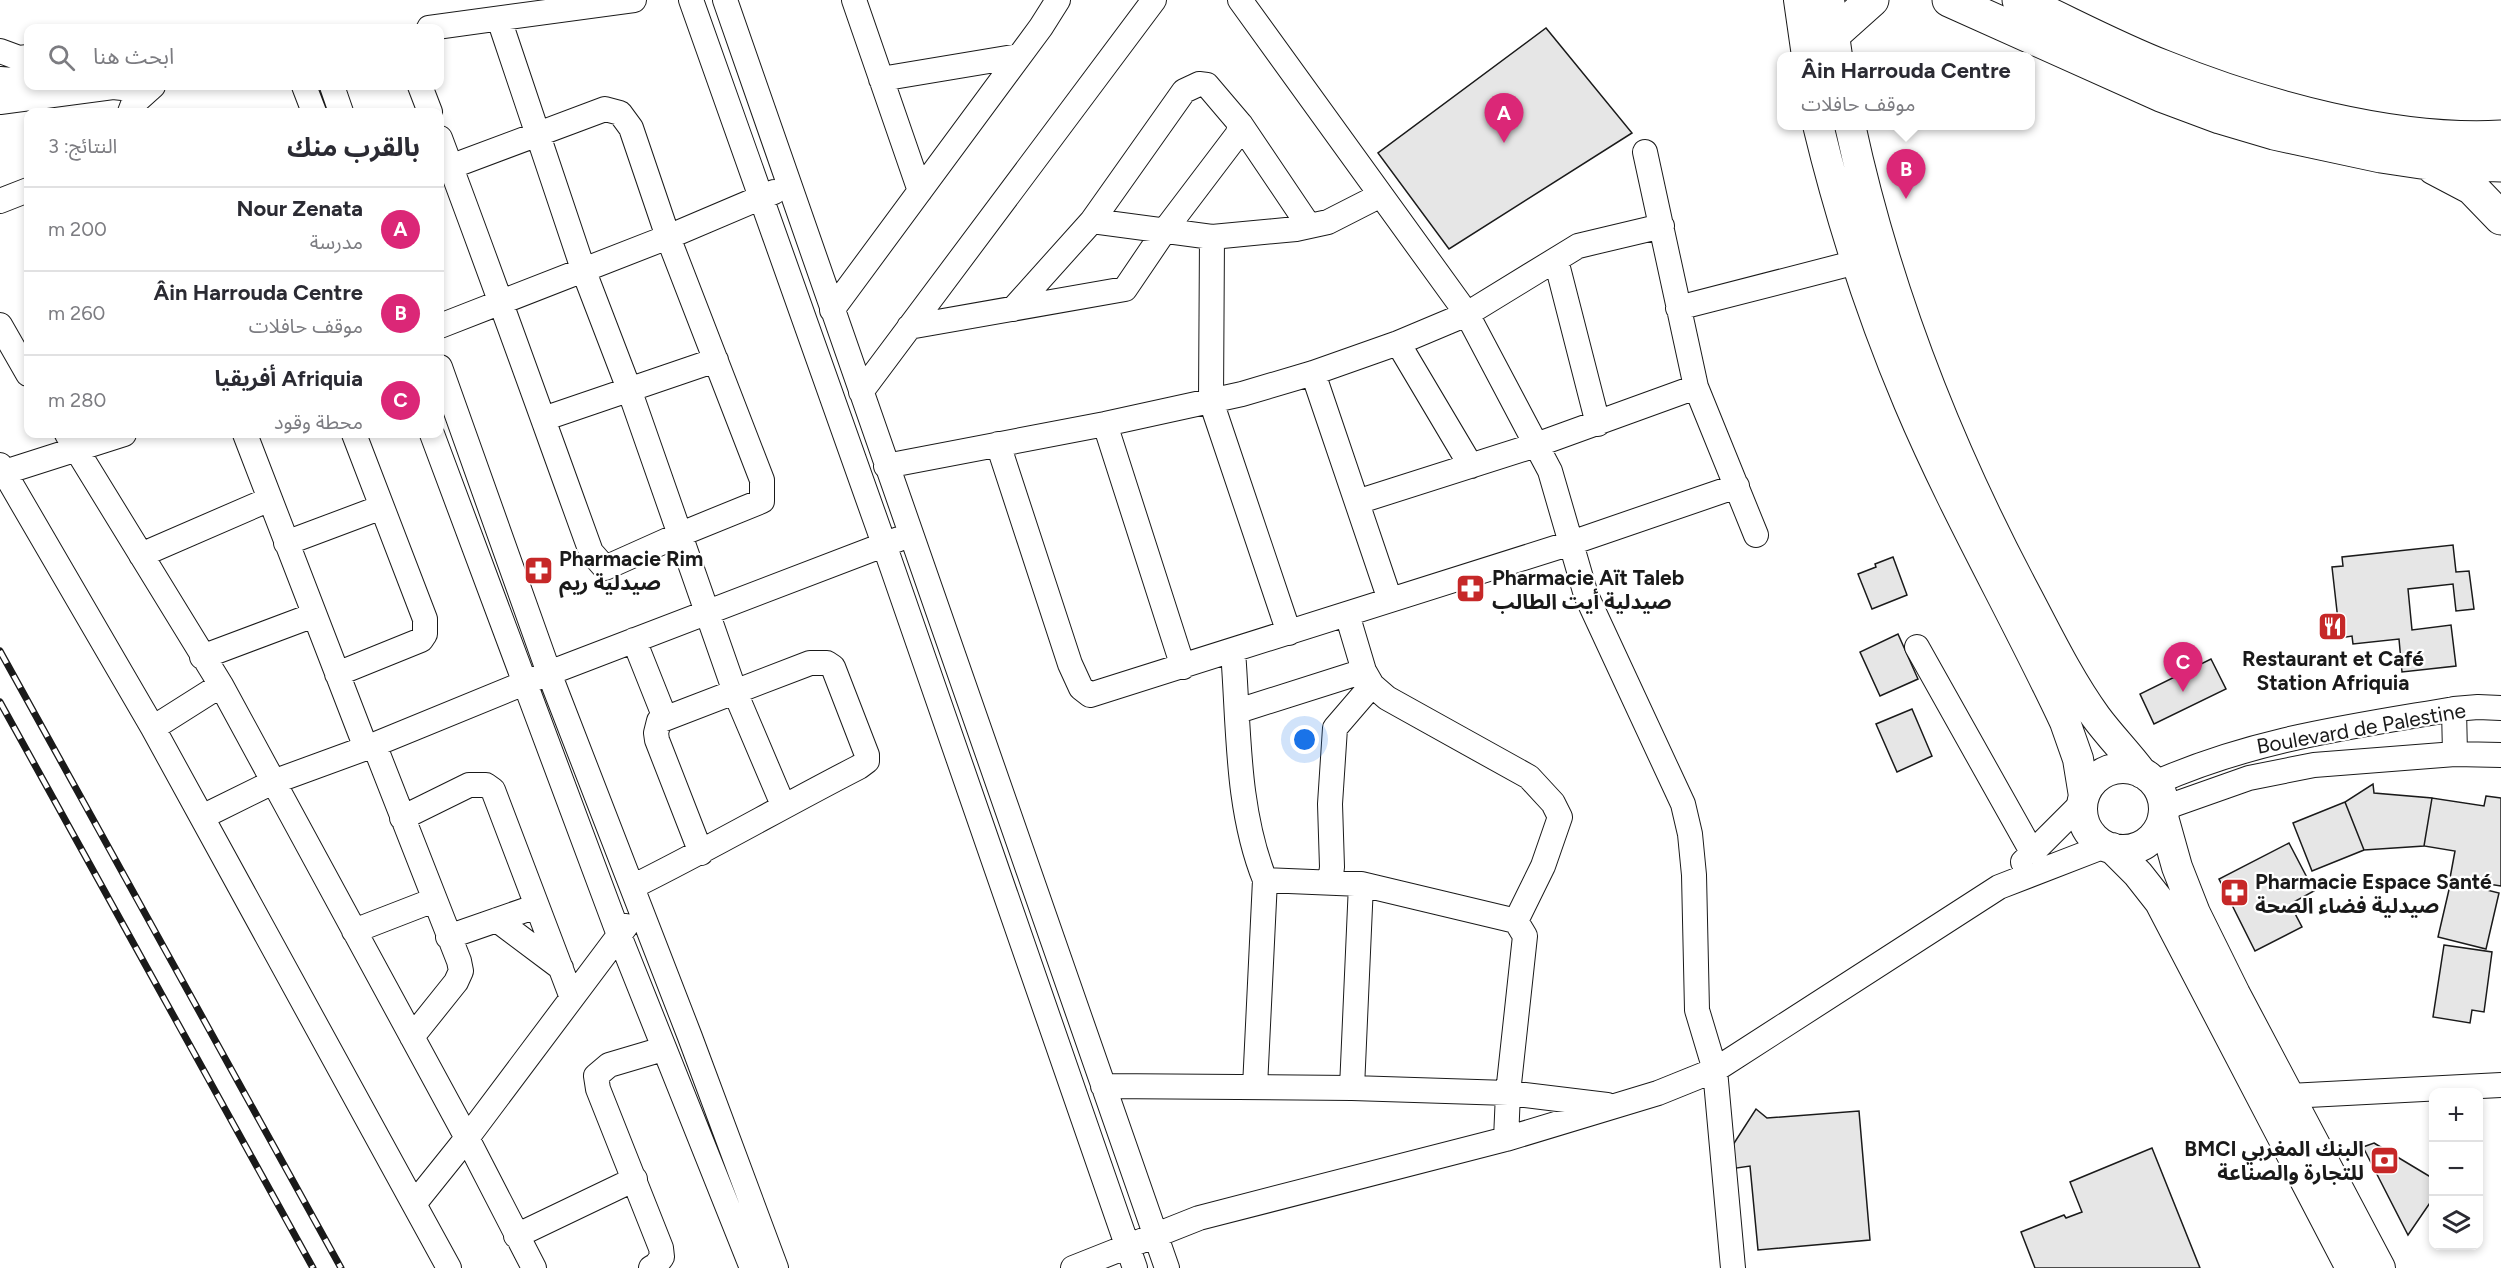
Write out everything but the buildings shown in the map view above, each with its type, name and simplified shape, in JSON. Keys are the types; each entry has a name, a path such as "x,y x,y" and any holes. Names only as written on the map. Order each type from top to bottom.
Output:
{"highway":[{"path":"1836,45 1872,0"},
{"path":"1949,0 1986,8 2161,95 2220,117 2274,133 2381,156 2421,162 2501,165"},
{"path":"2019,0 2162,67 2218,88 2273,104 2362,126 2419,135 2501,137"},
{"path":"2421,162 2472,188 2501,218"}],"main road":[{"path":"1799,0 1806,52"},
{"path":"1829,0 1836,45"},
{"path":"1819,130 1857,262 1909,402 2065,722 2078,759 2083,816 2087,828 2094,838 2109,847 2138,874 2160,902 2351,1268"},
{"path":"1851,130 1890,279 1931,393 2000,545 2066,669 2096,717 2156,795 2177,867 2195,913 2380,1268"},
{"path":"2083,799 2093,781 2108,771 2125,768 2156,795"},
{"path":"2109,847 2122,850 2140,846 2155,834 2156,795"}],"street":[{"path":"444,26 634,0"},
{"path":"691,0 884,544 1131,1257"},
{"path":"725,0 1167,1268"},
{"path":"854,0 920,191"},
{"path":"832,310 1058,0"},
{"path":"861,392 1154,0"},
{"path":"1240,0 1467,314 1550,471 1586,596 1683,804 1690,834 1694,875 1696,1010 1715,1070 1733,1268"},
{"path":"499,19 583,269 629,389 735,692 783,805"},
{"path":"0,51 19,58 24,57"},
{"path":"881,79 1019,56"},
{"path":"0,79 35,97"},
{"path":"1014,309 1092,220 1189,88 1199,84 1207,86 1241,125 1309,226"},
{"path":"0,102 90,90"},
{"path":"306,90 312,108"},
{"path":"333,90 338,108"},
{"path":"422,90 428,108"},
{"path":"444,150 450,167 501,301 591,552 605,568 762,501 762,480 668,237 631,128 620,113 605,109 450,167"},
{"path":"909,327 1125,289 1165,230 1237,135 1241,125"},
{"path":"1645,152 1696,387 1755,535"},
{"path":"444,324 668,237 790,186"},
{"path":"0,201 24,191"},
{"path":"1092,220 1212,237 1328,222 1381,195"},
{"path":"886,466 1211,400 1313,373 1398,343 1467,314 1578,246 1662,226"},
{"path":"1212,237 1211,400 1289,633"},
{"path":"1556,260 1598,424"},
{"path":"1678,308 1857,262"},
{"path":"0,325 24,362"},
{"path":"1398,343 1471,466"},
{"path":"543,419 716,360"},
{"path":"1313,373 1390,600"},
{"path":"444,378 549,673 776,1268"},
{"path":"1357,502 1598,424 1696,387"},
{"path":"1105,423 1183,667"},
{"path":"98,438 72,442 2,468 153,728 449,1268"},
{"path":"247,438 337,674 402,818 459,961 460,971 456,982 412,1036"},
{"path":"337,674 421,640 425,634 425,619 356,438"},
{"path":"433,438 523,683 619,935 752,1268"},
{"path":"72,442 221,685 467,1138 534,1268"},
{"path":"998,444 1070,664 1081,688 1090,694 1183,667 1571,543 1737,486"},
{"path":"141,555 270,499"},
{"path":"286,543 382,507"},
{"path":"202,817 273,782 370,746 634,640 910,536"},
{"path":"1347,614 1368,678 1387,698 1529,777 1553,803 1560,817 1543,866 1516,921"},
{"path":"202,657 315,615"},
{"path":"634,640 665,718"},
{"path":"1917,647 2032,852"},
{"path":"1233,651 1245,810 1254,850 1265,880 1255,1087"},
{"path":"414,1204 467,1138 619,935 636,897 701,853 783,805 860,767 867,761 867,755 833,667 827,663 810,663 659,721 656,726 657,740 701,853"},
{"path":"1238,711 1368,678"},
{"path":"1330,883 1332,867 1330,804 1335,728 1368,678"},
{"path":"153,728 221,685"},
{"name":"Boulevard de Palestine","path":"2156,795 2208,762 2293,737 2454,710 2478,707 2501,708"},
{"path":"2454,710 2455,754"},
{"name":"Boulevard de Palestine","path":"2156,795 2314,765 2455,754 2501,755"},
{"path":"402,818 469,785 486,785 493,790 572,998"},
{"path":"2000,887 2083,799"},
{"path":"1073,1268 1131,1257 1155,1235 1199,1218 1506,1139 1658,1093 1715,1070 2000,887 2109,847"},
{"path":"1265,880 1361,884 1516,921 1525,936 1508,1093 1506,1139"},
{"path":"1352,1088 1361,884"},
{"path":"354,931 434,900"},
{"path":"448,937 537,906"},
{"path":"497,920 561,968"},
{"path":"651,1268 662,1257 661,1248 598,1089 596,1076 609,1065 663,1049"},
{"path":"2289,1096 2501,1085"},
{"path":"1103,1086 1352,1088 1508,1093 1616,1106"},
{"path":"516,1236 635,1179"}],"railway":[{"path":"0,651 341,1268"},
{"path":"0,702 313,1268"}],"place":[{"name":"Nour Zenata","path":"1504,143"},
{"name":"Âin Harrouda Centre","path":"1906,199"},
{"name":"Pharmacie Rim صيدلية ريم","path":"538,570"},
{"name":"Pharmacie Aït Taleb صيدلية أيت الطالب","path":"1471,589"},
{"name":"Restaurant et Café Station Afriquia","path":"2333,627"},
{"name":"Afriquia أفريقيا","path":"2183,692"},
{"name":"Pharmacie Espace Santé صيدلية فضاء الصحة","path":"2234,893"},
{"name":"BMCI البنك المغربي للتجارة والصناعة","path":"2385,1160"}]}
